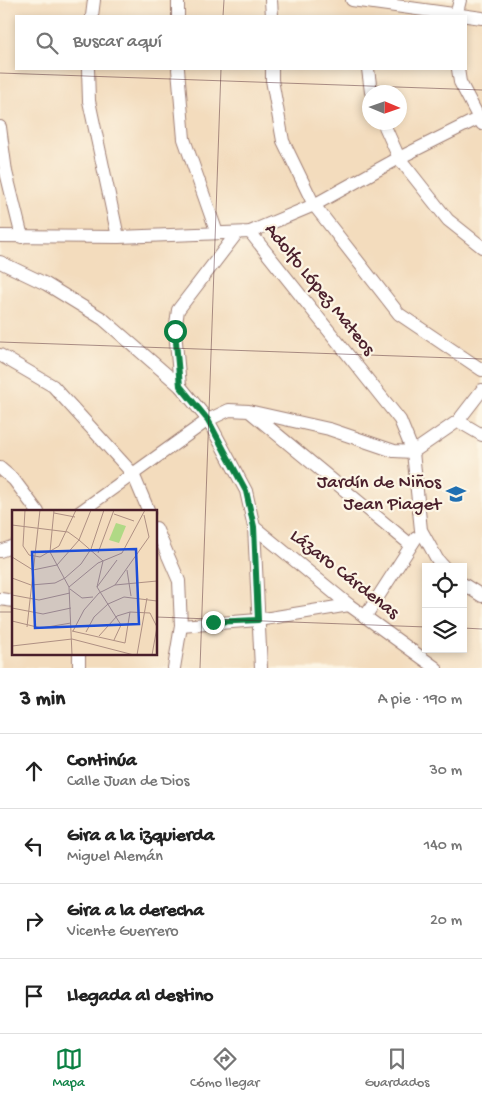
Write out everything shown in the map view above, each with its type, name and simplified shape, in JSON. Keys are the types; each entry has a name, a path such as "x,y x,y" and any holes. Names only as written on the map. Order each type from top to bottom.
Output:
{"street":[{"path":"92,15 94,0"},
{"path":"178,0 178,15"},
{"path":"272,0 272,15"},
{"path":"352,0 370,6 456,15 460,0"},
{"path":"467,16 482,18"},
{"path":"88,70 89,102 118,237"},
{"path":"178,70 184,139 217,233"},
{"path":"272,70 272,80 283,141 314,205 399,314 482,370"},
{"path":"368,70 370,85"},
{"path":"250,232 314,205 399,158 481,120 460,82 458,70"},
{"path":"0,127 6,172 22,236"},
{"path":"387,130 399,158 448,220 482,248"},
{"name":"Adolfo López Mateos","path":"0,236 118,237 250,232 400,420 413,452 421,530 440,563"},
{"path":"180,386 175,331 178,310 237,233"},
{"path":"0,262 46,284 103,319 180,386 208,420 246,491 254,527 261,668"},
{"path":"0,355 53,386 133,474 148,510"},
{"path":"83,510 208,420 229,410 249,411 329,429 394,451 413,452 458,421 482,390"},
{"path":"249,411 411,545"},
{"path":"458,421 482,434"},
{"path":"0,468 14,480 36,510"},
{"name":"Lázaro Cárdenas","path":"254,527 348,605 436,668"},
{"path":"365,617 421,530"},
{"path":"158,533 179,580 181,626 174,668"},
{"path":"0,551 12,547"},
{"path":"467,587 482,596"},
{"path":"181,626 258,620 348,605"}],"place":[{"name":"Jardín de Niños Jean Piaget","path":"456,494"}],"route":[{"path":"175,331 180,386 208,420 246,491 254,527 258,620 213,622"}]}
